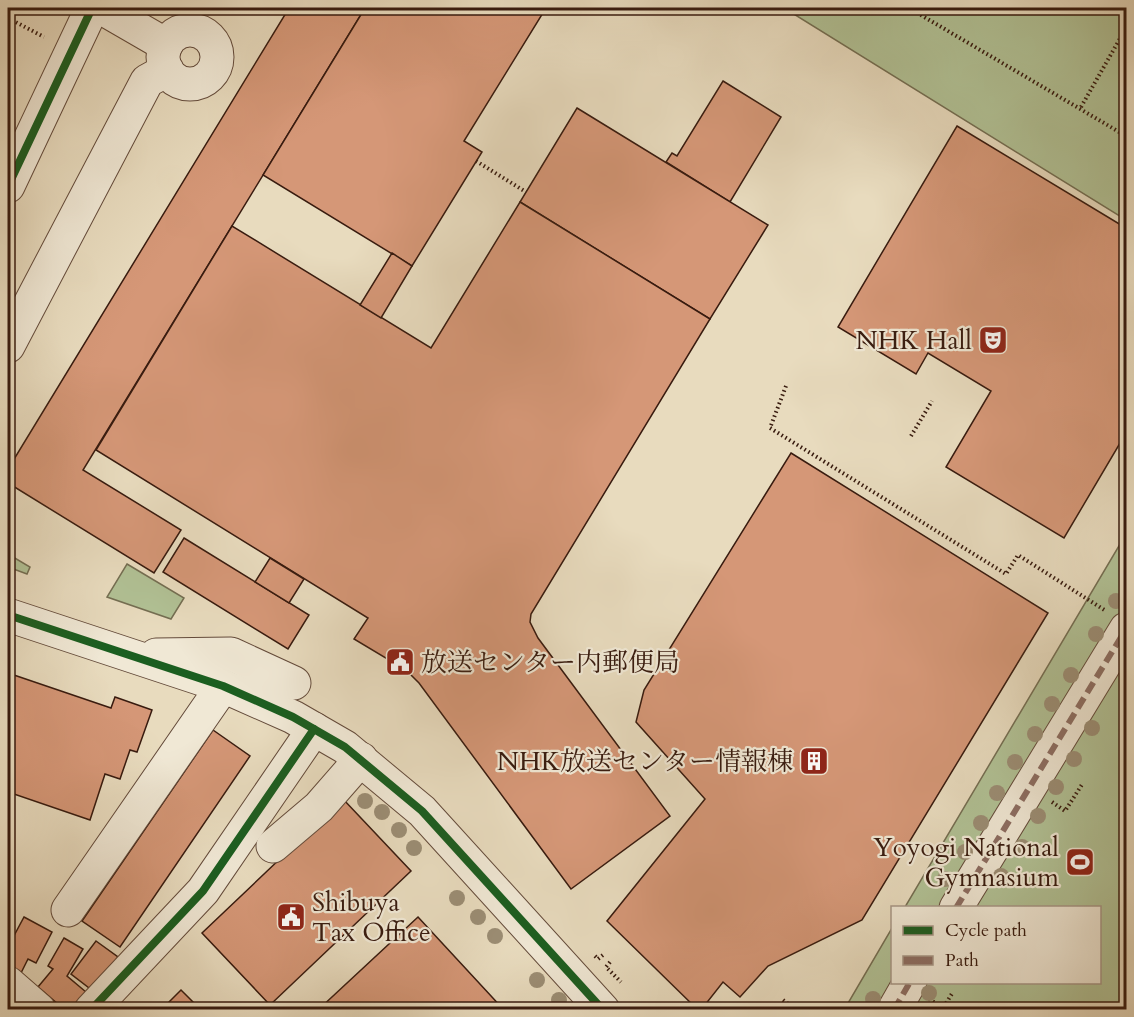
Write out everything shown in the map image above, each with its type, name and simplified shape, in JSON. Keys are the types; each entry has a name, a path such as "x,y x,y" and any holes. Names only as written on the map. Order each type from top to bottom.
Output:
{"street":[{"path":"8,186 92,8"},
{"path":"8,346 147,81 166,58 102,8"},
{"path":"8,615 223,686 314,729 361,759 422,812 603,1010"},
{"path":"957,906 1126,629"},
{"path":"130,655 231,654 294,683"},
{"path":"68,910 223,686"},
{"path":"99,1007 203,891 314,729"},
{"path":"273,846 320,807 361,759"},
{"path":"8,983 39,1010"},
{"path":"894,1010 909,984"}],"path":[{"path":"909,8 1081,107 1126,136"},
{"path":"8,18 44,37"},
{"path":"1081,107 1126,28"},
{"path":"476,161 526,192"},
{"path":"786,386 770,428 1006,574 1018,555 1082,596"},
{"path":"911,436 932,401"},
{"path":"1065,811 1083,783"},
{"path":"598,960 603,955"},
{"path":"610,962 606,967 621,982"},
{"path":"943,1008 953,992"},
{"path":"783,1000 796,1010"}],"green space":[{"path":"784,8 1126,8 1126,220"},
{"path":"1126,534 1126,1009 844,1010 891,930 891,984 1101,984 1101,906 906,906"},
{"path":"8,554 30,567 27,574 8,567"},
{"path":"127,564 184,598 171,619 107,597"}],"building":[{"path":"289,8 365,8 83,470 181,530 154,573 8,483 8,469"},
{"path":"365,8 546,8 464,141 482,152 412,266 263,175"},
{"path":"723,81 781,117 730,202 666,162 672,153 677,156"},
{"path":"577,108 768,225 710,319 520,202"},
{"name":"NHK Hall","path":"957,126 1126,228 1126,433 1064,538 946,467 991,391 928,353 916,374 838,327"},
{"path":"520,202 710,319 531,614 530,622 538,638 670,816 571,889 419,683 406,670 354,639 368,618 96,450 232,226 431,348"},
{"path":"392,253 412,266 381,318 360,305"},
{"name":"NHK放送センター情報棟","path":"791,453 1048,613 862,920 768,966 740,997 723,982 701,1010 698,1010 607,921 705,799 636,722 644,690"},
{"path":"184,538 309,615 288,649 163,572"},
{"path":"270,558 304,579 289,603 255,582"},
{"path":"8,673 111,708 115,697 152,710 137,752 130,750 120,779 105,774 90,820 8,792"},
{"path":"213,730 250,756 120,947 82,921"},
{"path":"343,799 411,871 270,1005 202,933"},
{"path":"24,917 52,932 36,963 28,959 21,973 8,965 13,950 8,947"},
{"path":"418,917 504,1010 318,1010"},
{"path":"64,938 83,949 67,976 86,992 71,1010 65,1010 38,987 53,969 48,966"},
{"path":"96,941 118,957 93,991 71,974"},
{"path":"181,990 201,1010 161,1010"}],"marked path":[{"path":"957,906 1126,629"},
{"path":"894,1010 909,984"}],"cycle path":[{"path":"8,186 92,8"},
{"path":"8,615 223,686 293,717 345,747 422,811 603,1010"},
{"path":"91,1010 203,891 314,729"}],"place":[{"name":"NHK Hall","path":"993,340"},
{"name":"放送センター内郵便局","path":"400,662"},
{"name":"NHK放送センター情報棟","path":"814,761"},
{"name":"Yoyogi National Gymnasium","path":"1080,862"},
{"name":"Shibuya Tax Office","path":"291,917"}]}
